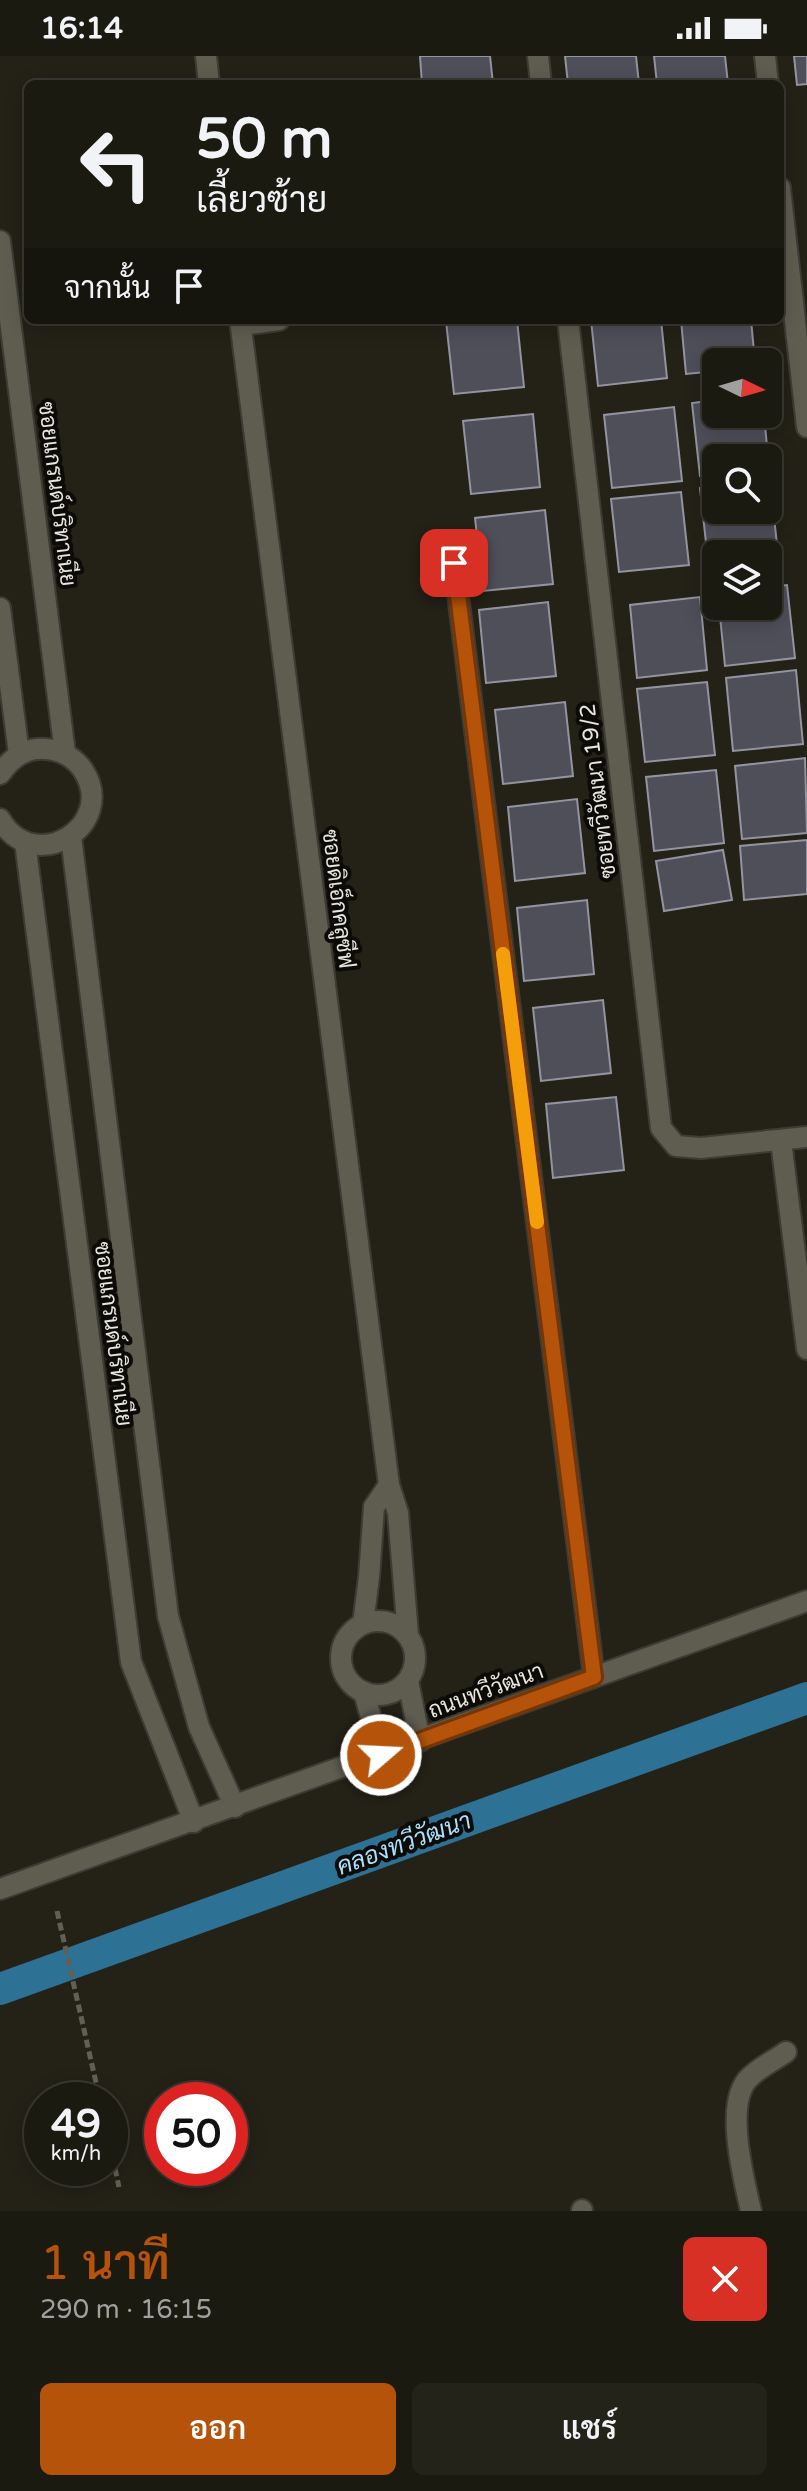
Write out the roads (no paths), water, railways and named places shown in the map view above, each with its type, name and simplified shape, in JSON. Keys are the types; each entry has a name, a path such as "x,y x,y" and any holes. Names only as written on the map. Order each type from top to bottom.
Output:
{"street":[{"path":"206,56 209,80"},
{"path":"538,56 541,80"},
{"path":"765,56 768,80"},
{"path":"784,223 807,427"},
{"name":"ซอยแกรนด์บริทาเนีย","path":"0,241 65,753"},
{"name":"ซอยดิเอ็กคลูซีฟ","path":"240,324 389,1485 398,1513 408,1635 416,1658 408,1681 420,1741"},
{"name":"ซอยทวีวัฒนา 19/2","path":"568,324 661,1128 676,1146 701,1148 807,1137"},
{"path":"454,563 594,1677"},
{"path":"0,608 19,754"},
{"path":"0,774 19,754 33,749 50,749 65,753 78,763 87,777 91,793 83,825 71,837 56,843 41,846 25,842 12,834 0,819"},
{"name":"ซอยแกรนด์บริทาเนีย","path":"71,837 168,1616 199,1727 235,1807"},
{"name":"ซอยแกรนด์บริทาเนีย","path":"25,842 131,1662 194,1822"},
{"path":"781,1141 807,1349"},
{"path":"363,1624 374,1507 389,1485"},
{"name":"ถนนทวีวัฒนา","path":"0,1889 807,1601"},
{"path":"408,1635 387,1622 363,1624 353,1631 342,1652 346,1676 364,1692 387,1694 408,1681"},
{"path":"364,1692 381,1755"},
{"path":"751,2211 737,2123 739,2096 748,2078 786,2052"}],"waterway":[{"name":"คลองทวีวัฒนา","path":"0,1989 807,1698"}]}
